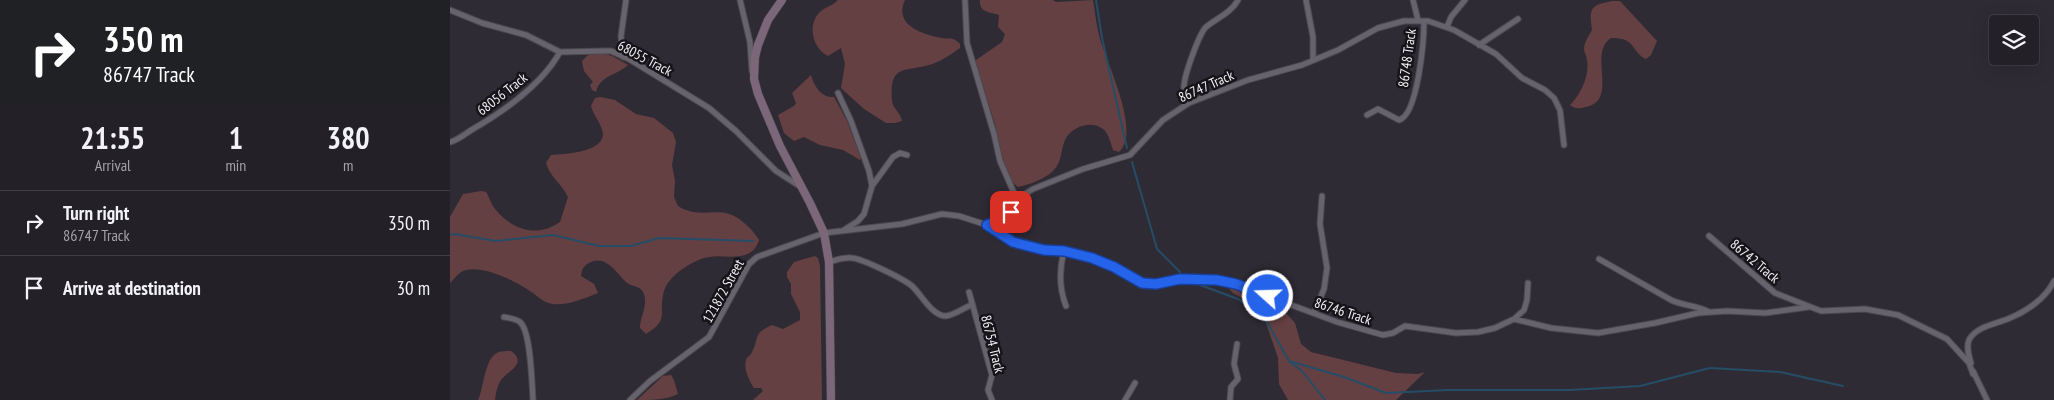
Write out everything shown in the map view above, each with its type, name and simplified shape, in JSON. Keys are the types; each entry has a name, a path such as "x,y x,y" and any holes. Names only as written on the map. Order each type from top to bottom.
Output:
{"street":[{"path":"623,57 621,36 626,0"},
{"path":"740,0 747,26 751,63 758,94 780,146 824,234 829,262 831,400"},
{"path":"754,78 758,45 768,20 782,0"},
{"path":"965,0 965,28 969,52 994,134 1000,161 1018,202"},
{"path":"1189,103 1184,86 1187,71 1202,32 1232,9 1238,0"},
{"path":"1306,0 1313,37 1313,60"},
{"path":"1413,0 1421,20"},
{"path":"1446,27 1464,0"},
{"name":"68055 Track","path":"450,10 482,23 526,35 560,52 604,50 623,57 708,108 729,124 776,171 801,187"},
{"path":"1479,45 1518,19"},
{"name":"86747 Track","path":"987,225 1004,218 1025,194 1033,189 1083,169 1130,155 1163,120 1189,103 1241,82 1313,60 1338,50 1378,28 1404,21 1421,20 1446,27 1502,58 1522,78 1540,87 1554,98 1560,110 1563,121 1564,145"},
{"name":"86748 Track","path":"1367,115 1378,109 1396,119 1402,120 1406,116 1418,81 1422,49 1421,20"},
{"name":"68056 Track","path":"450,142 489,120 522,95 546,71 560,52"},
{"path":"838,93 851,121 872,186"},
{"path":"844,230 858,221 864,214 872,186 893,157 900,153 907,156"},
{"path":"1314,313 1324,288 1326,260 1320,231 1322,196"},
{"path":"824,234 902,224 942,214 959,216 987,225"},
{"name":"86746 Track","path":"987,225 1013,242 1044,250 1064,251 1106,263 1142,283 1156,284 1180,279 1217,280 1236,284 1351,327 1383,335 1406,326 1442,332 1478,332 1495,328 1514,319"},
{"name":"121872 Street","path":"630,400 650,381 709,337 752,260 824,234"},
{"name":"86742 Track","path":"1708,236 1770,289 1810,307 1829,312 1875,310 1898,315 1947,339 1969,363 1973,374"},
{"path":"1064,251 1060,270 1063,298 1066,306"},
{"path":"829,262 852,258 868,263 905,281 939,314 947,316 972,305"},
{"path":"1599,259 1671,300 1680,304 1702,308 1709,312"},
{"path":"1987,400 1973,374 1968,346 1974,334 1987,326 2016,315 2033,304 2046,294 2054,281"},
{"path":"1514,319 1520,315 1526,305 1528,283"},
{"name":"86754 Track","path":"969,292 992,375 988,390 992,400"},
{"path":"1514,319 1551,328 1598,333 1709,312 1765,313 1810,307"},
{"path":"504,317 518,321 522,325 530,353 533,400"},
{"path":"1230,400 1231,387 1238,379 1234,364 1237,344"},
{"path":"1125,400 1136,384"}],"shaded area":[{"path":"838,0 905,0 902,9 903,16 912,27 927,34 956,40 960,44 960,48 937,62 906,70 896,75 893,81 892,101 902,121 886,123 864,109 841,88 845,64 841,48 828,56 815,43 813,24 815,18 821,11"},
{"path":"980,0 1053,0 1056,2 1093,0 1099,35 1120,95 1124,113 1125,142 1119,152 1113,150 1108,136 1099,126 1083,126 1073,130 1066,138 1060,159 1050,174 1027,185 1018,187 1013,182 1005,166 994,121 976,64 976,60 1002,42 1005,34 998,27 999,15 983,10"},
{"path":"1620,1 1657,41 1651,55 1646,59 1629,42 1619,38 1611,38 1604,45 1602,54 1602,86 1600,96 1595,103 1583,108 1575,108 1570,105 1581,91 1586,79 1588,66 1584,49 1592,30 1591,12 1595,6"},
{"path":"602,53 628,65 601,82 596,92 592,90 590,85 593,82 584,71 582,61 588,55"},
{"path":"811,75 814,83 825,96 834,97 847,121 861,158 860,160 843,150 820,145 804,137 794,141 784,133 778,115 794,106 796,103 792,93"},
{"path":"595,98 615,100 636,114 654,118 673,133 676,142 672,165 675,181 674,197 678,206 691,212 729,214 738,218 759,240 750,252 744,255 706,258 679,271 664,290 662,317 658,325 646,334 640,328 645,303 643,291 628,284 611,266 602,261 596,260 587,264 581,276 594,284 598,293 564,304 546,302 516,282 497,274 477,269 461,272 450,283 450,217 463,194 486,192 493,206 502,217 517,227 526,230 543,230 560,222 568,197 550,172 546,163 551,155 580,152 600,142 603,132 591,106"},
{"path":"815,256 818,258 820,266 822,400 753,400 763,391 761,388 754,388 750,381 745,365 747,358 752,353 758,336 762,331 772,325 783,329 800,320 800,312 791,294 791,284 787,277 787,272 794,262"},
{"path":"1228,287 1261,300 1287,314 1295,323 1301,344 1311,352 1396,373 1418,374 1425,372 1396,400 1288,400 1279,384 1278,358 1266,323 1251,303 1233,293"},
{"path":"511,351 518,359 517,363 501,380 495,400 478,400 490,360 499,352"},
{"path":"671,375 678,394 663,399 637,400 663,376"}],"waterway":[{"path":"1096,0 1102,38 1127,148"},
{"path":"1132,162 1157,249 1180,272"},
{"path":"450,235 454,234 496,241 553,235 599,246 631,246 659,238 753,241"},
{"path":"1192,282 1238,299 1264,317 1289,361 1302,371 1325,400"},
{"path":"1289,361 1344,377 1386,393 1448,390 1570,390 1640,386 1710,368 1780,372 1843,386"}],"route":[{"path":"1011,212 993,224 987,225 1013,242 1044,250 1064,251 1092,258 1124,272 1142,283 1156,284 1180,279 1227,281 1268,296"}]}
